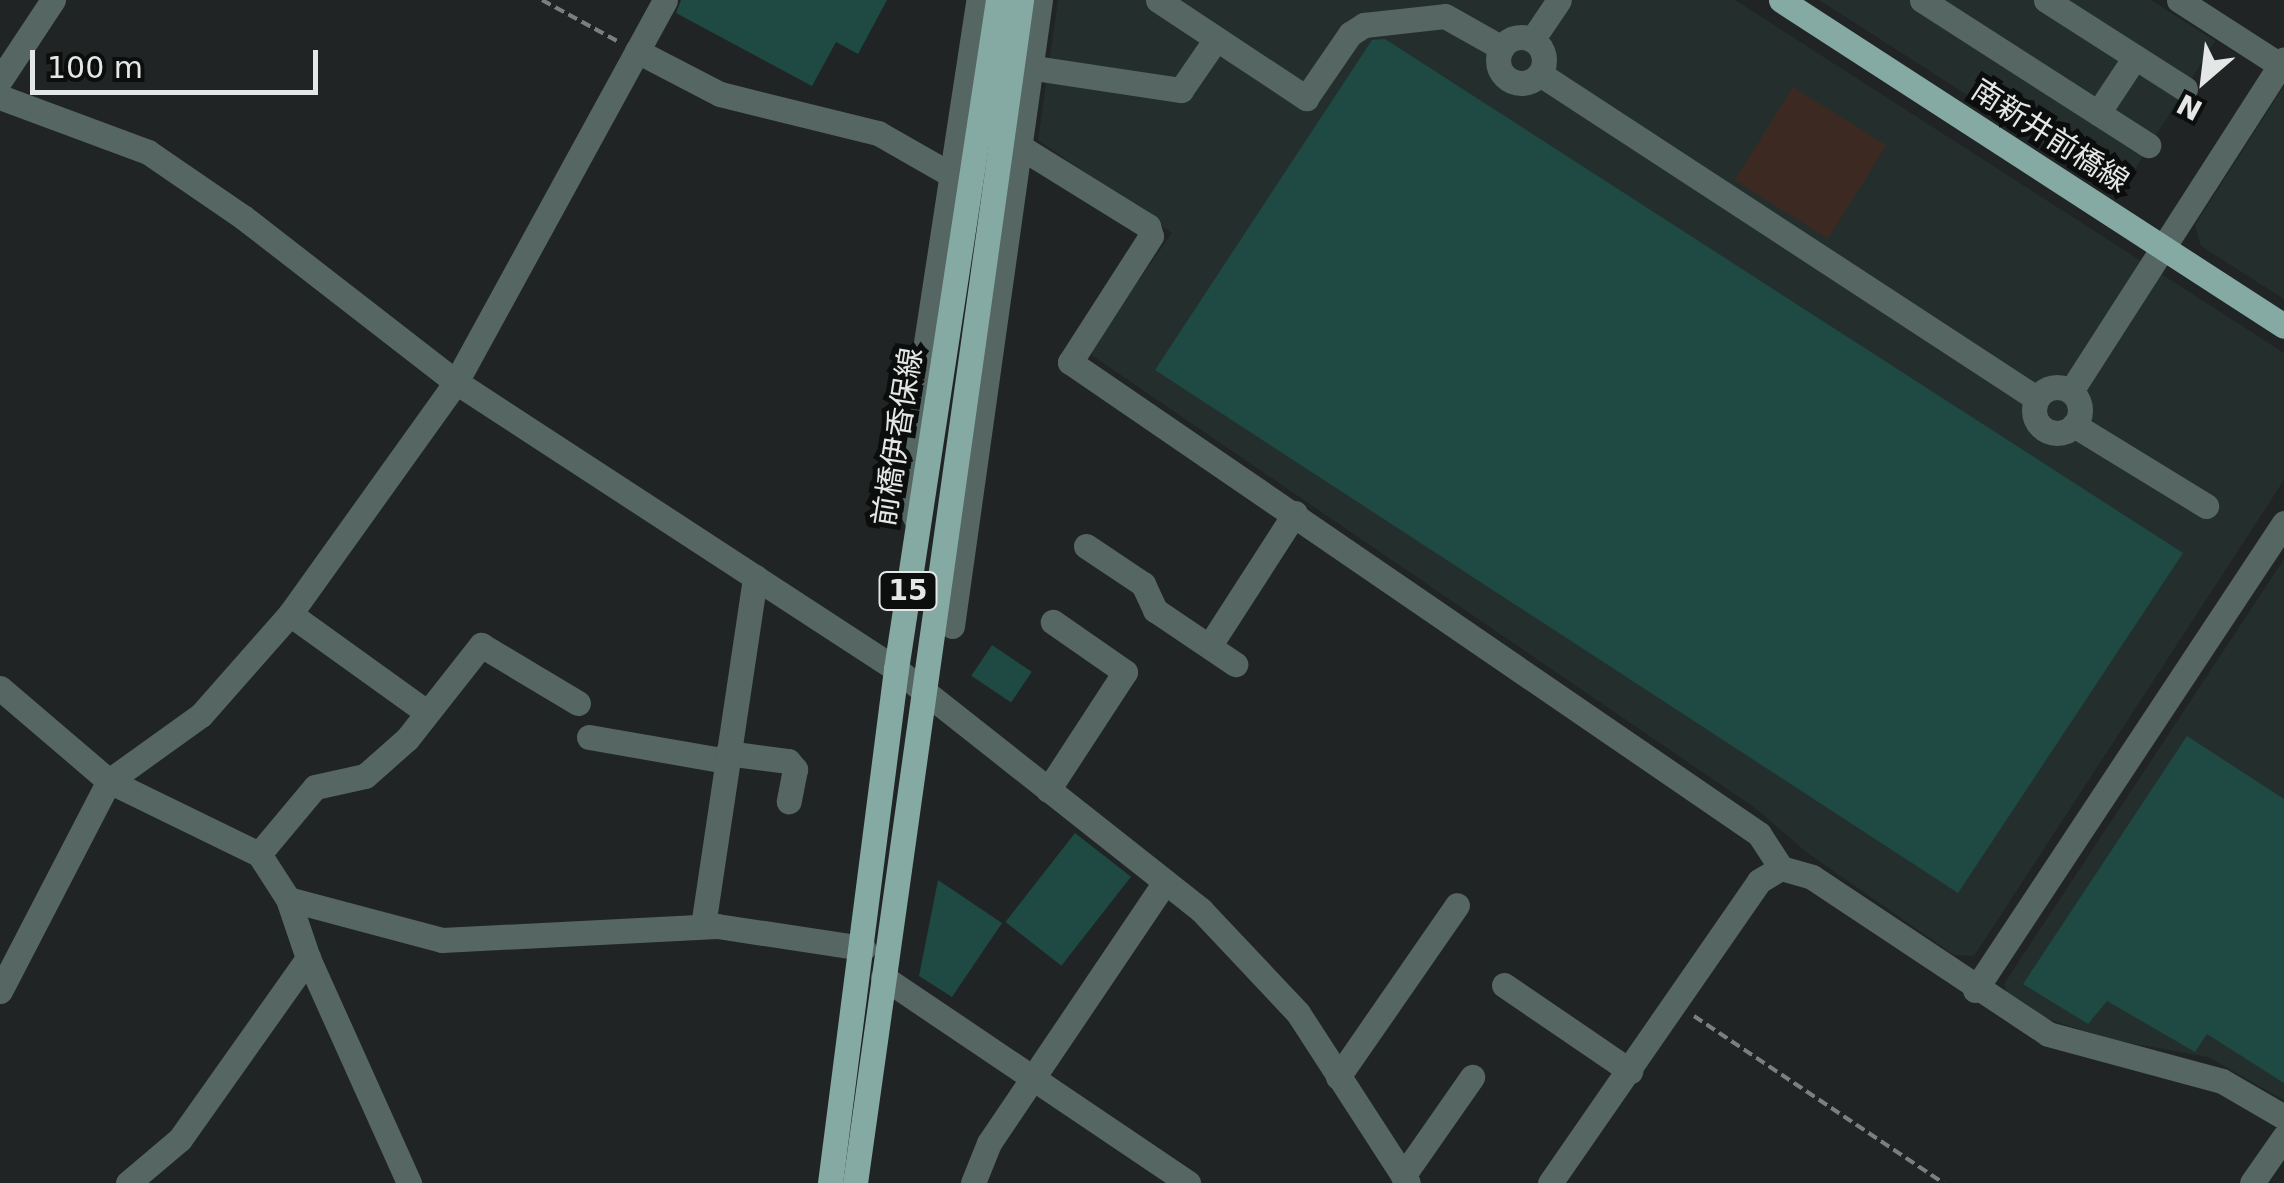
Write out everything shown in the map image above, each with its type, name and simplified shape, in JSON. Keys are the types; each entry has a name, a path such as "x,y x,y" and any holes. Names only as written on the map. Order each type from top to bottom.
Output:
{"main road":[{"name":"前橋伊香保線","path":"855,1183 924,693 958,510 972,256 961,181 983,17 998,0"},
{"name":"前橋伊香保線","path":"830,1183 918,522 972,256 1010,138 1020,66 1020,0"},
{"name":"南新井前橋線","path":"1781,0 2284,326"}],"street":[{"path":"0,80 53,0"},
{"path":"0,990 109,782 202,715 290,614 456,382 665,0"},
{"path":"1040,0 1020,66 1181,90 1216,39"},
{"path":"1158,0 1306,98 1350,34 1364,25 1445,16 1502,48"},
{"path":"1532,40 1559,0"},
{"path":"1922,0 2148,145"},
{"path":"2046,0 2186,89"},
{"path":"2071,391 2163,249 2274,98 2282,62 2179,0"},
{"path":"1517,38 1532,40 1544,60 1540,74 1527,83 1506,78 1498,66 1502,48 1517,38"},
{"path":"637,51 720,94 878,133 961,181"},
{"path":"2098,113 2135,56"},
{"path":"1540,74 2036,398 2040,426 2061,433 2074,426 2080,411 2071,391"},
{"path":"0,97 148,152 243,217 456,382 896,669 1165,882 1298,1013 1406,1179 1472,1077"},
{"path":"1010,138 1148,226 1151,236 1070,362 1759,834 1781,868 1812,877 1975,990 2048,1034 2222,1081 2284,1117"},
{"path":"2036,398 2048,387 2071,391"},
{"path":"2074,426 2206,506"},
{"path":"952,626 958,510"},
{"path":"1210,645 1295,513"},
{"path":"1975,990 2284,523"},
{"path":"1086,546 1143,584 1155,610 1235,664"},
{"path":"703,926 755,577"},
{"path":"290,614 425,711"},
{"path":"1048,790 1125,672 1052,622"},
{"path":"260,854 315,787 365,776 407,739 425,711 481,645 578,703"},
{"path":"0,688 109,782 260,854 288,899 308,958 408,1183"},
{"path":"589,738 788,762 795,770 790,801"},
{"path":"1550,1183 1678,1005 1759,880 1781,868"},
{"path":"974,1183 989,1143 1165,882"},
{"path":"288,899 442,940 703,926 863,948"},
{"path":"1338,1077 1457,905"},
{"path":"143,1180 180,1139 308,958"},
{"path":"884,977 1188,1183"},
{"path":"1504,985 1630,1072"},
{"path":"2252,1183 2284,1137"}],"path":[{"path":"542,0 637,51"},
{"path":"1678,1005 1943,1183"}],"shaded area":[{"path":"1058,0 1735,0 2284,353 2284,480 1974,956 1954,955 1806,852 1758,810 1093,356 1090,349 1172,233 1038,140"},
{"path":"1819,0 2151,0 2215,41 2120,193"},
{"path":"2284,86 2284,299 2201,246 2195,225"},
{"path":"1793,87 1886,145 1828,239 1735,180"},
{"path":"2284,559 2284,1100 2208,1057 2113,1040 2048,1019 2008,998 2004,984"}],"building":[{"path":"681,0 887,0 858,54 836,42 812,86 676,13"},
{"path":"1385,39 2183,553 1958,893 1155,370 1372,40"},
{"path":"992,645 1032,672 1011,703 971,676"},
{"path":"2187,736 2284,799 2284,1083 2207,1034 2195,1052 2107,1001 2088,1024 2023,984"},
{"path":"1075,833 1131,877 1061,966 1005,922"},
{"path":"938,880 1002,923 952,997 919,976"}]}
